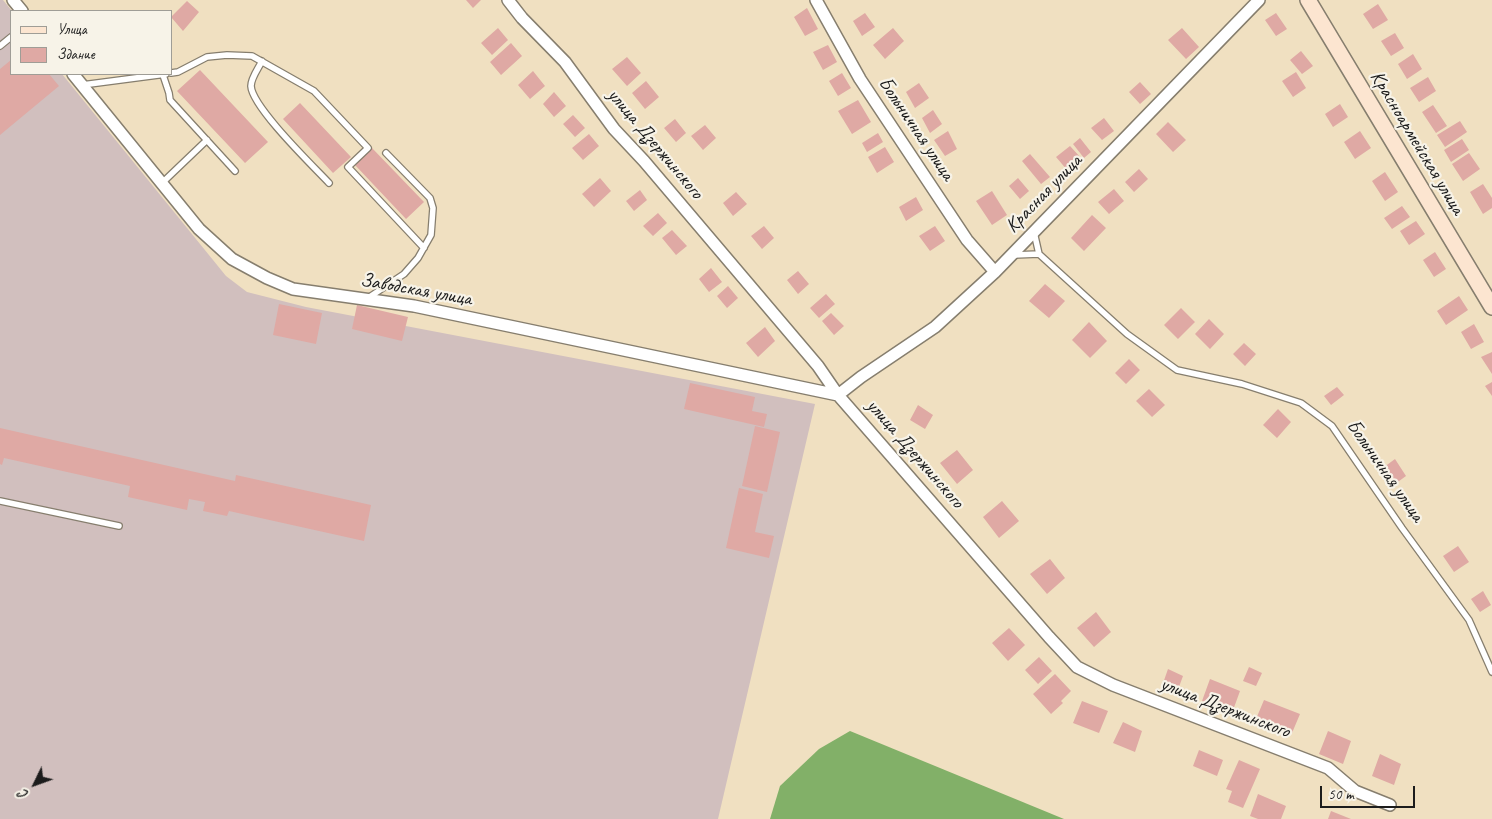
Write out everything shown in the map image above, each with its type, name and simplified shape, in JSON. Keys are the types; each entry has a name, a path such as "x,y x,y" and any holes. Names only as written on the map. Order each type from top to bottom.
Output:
{"main road":[{"name":"Красноармейская улица","path":"1308,0 1492,307"}],"street":[{"path":"13,0 21,10"},
{"name":"улица Дзержинского","path":"508,0 522,18 565,62 614,129 644,161 818,366 838,394 1049,637 1077,666 1113,685 1328,768 1355,791 1390,804"},
{"name":"Больничная улица","path":"816,0 860,79 967,240 995,272"},
{"name":"Красная улица","path":"838,394 935,327 995,272 1259,0"},
{"name":"Заводская улица","path":"74,75 199,229 232,259 267,278 293,289 414,306 838,394"}],"lane":[{"path":"0,46 10,38"},
{"path":"172,73 178,72 207,57 227,55 252,56 314,90 368,148 348,167 424,248"},
{"path":"262,61 251,87 255,98 271,120 328,184"},
{"path":"82,85 159,75"},
{"path":"167,75 170,100 235,171"},
{"path":"162,183 207,140"},
{"path":"366,300 404,274 418,258 431,235 433,208 430,198 386,153"},
{"path":"1011,256 1039,254 1034,232"},
{"name":"Больничная улица","path":"1039,254 1127,334 1177,370 1242,384 1301,403 1332,426 1402,528 1469,620 1492,672"},
{"path":"0,501 118,526"}],"shaded area":[{"path":"0,0 3,0 11,10 10,75 63,75 226,276 247,292 306,307 815,404 718,819 0,819"}],"green space":[{"path":"850,731 1064,819 770,819 780,786 819,749"}],"building":[{"path":"466,0 481,0 473,8"},
{"path":"187,1 199,12 183,31 172,16"},
{"path":"1378,4 1388,20 1373,29 1363,14"},
{"path":"807,8 818,29 805,36 794,17"},
{"path":"865,13 875,27 862,36 853,21"},
{"path":"1276,13 1287,29 1276,36 1265,20"},
{"path":"498,28 508,40 492,55 481,43"},
{"path":"893,28 904,41 885,59 873,45"},
{"path":"1182,28 1199,47 1186,59 1168,40"},
{"path":"1395,33 1404,48 1391,56 1381,41"},
{"path":"511,43 522,56 501,75 490,62"},
{"path":"828,45 837,62 823,70 813,52"},
{"path":"1301,51 1313,66 1302,74 1290,60"},
{"path":"1413,54 1422,69 1407,79 1398,64"},
{"path":"627,57 641,73 627,86 612,69"},
{"path":"10,61 10,75 50,75 59,86 0,135 0,69"},
{"path":"200,70 268,142 245,163 177,91"},
{"path":"533,71 545,86 530,99 518,85"},
{"path":"1296,72 1306,88 1293,97 1282,81"},
{"path":"842,73 851,88 838,96 829,81"},
{"path":"1428,77 1436,91 1419,102 1410,88"},
{"path":"646,81 659,97 645,109 632,93"},
{"path":"1140,82 1151,94 1140,104 1129,92"},
{"path":"919,83 929,98 915,108 906,92"},
{"path":"554,92 566,106 554,117 543,104"},
{"path":"858,100 871,122 852,134 838,111"},
{"path":"300,103 351,157 333,173 283,119"},
{"path":"1340,104 1348,117 1333,127 1325,114"},
{"path":"1433,105 1447,126 1436,133 1422,112"},
{"path":"933,110 942,124 930,133 922,118"},
{"path":"573,115 585,128 575,137 563,124"},
{"path":"1104,118 1114,131 1102,140 1091,128"},
{"path":"675,119 686,133 676,142 664,128"},
{"path":"1460,121 1467,132 1445,147 1437,135"},
{"path":"1168,122 1186,140 1173,152 1156,134"},
{"path":"705,125 716,138 703,150 691,136"},
{"path":"948,131 957,149 945,156 934,140"},
{"path":"1360,131 1371,148 1355,159 1344,142"},
{"path":"878,133 883,142 867,152 862,143"},
{"path":"589,134 599,146 583,160 572,148"},
{"path":"1080,138 1091,152 1084,158 1073,144"},
{"path":"1462,139 1469,150 1451,162 1444,150"},
{"path":"1070,146 1082,159 1068,171 1056,157"},
{"path":"885,147 894,162 877,173 868,157"},
{"path":"372,148 424,202 406,219 355,165"},
{"path":"1469,153 1480,169 1463,181 1452,164"},
{"path":"1030,154 1050,177 1041,184 1022,161"},
{"path":"1139,169 1148,179 1134,192 1125,182"},
{"path":"1385,172 1398,192 1385,201 1372,181"},
{"path":"600,178 611,191 594,207 582,194"},
{"path":"1018,178 1029,191 1020,199 1009,186"},
{"path":"1483,184 1492,198 1492,208 1483,214 1470,192"},
{"path":"1114,189 1124,201 1109,214 1098,202"},
{"path":"640,190 647,200 634,211 626,201"},
{"path":"992,191 1007,215 992,225 976,201"},
{"path":"736,192 747,204 733,216 723,203"},
{"path":"916,197 923,210 906,221 899,207"},
{"path":"1402,206 1410,217 1392,229 1384,218"},
{"path":"658,213 667,223 653,236 643,226"},
{"path":"1092,215 1106,228 1084,251 1071,238"},
{"path":"1416,221 1425,234 1409,245 1400,231"},
{"path":"764,226 774,238 762,249 751,236"},
{"path":"935,226 945,241 930,251 919,236"},
{"path":"672,230 687,246 676,255 662,238"},
{"path":"1435,252 1446,269 1434,277 1423,260"},
{"path":"711,268 722,282 709,292 699,279"},
{"path":"798,271 809,284 798,294 787,280"},
{"path":"1045,284 1065,301 1049,318 1029,301"},
{"path":"728,286 738,298 727,308 717,296"},
{"path":"826,294 835,304 819,318 810,308"},
{"path":"1459,296 1468,310 1446,325 1437,311"},
{"path":"279,304 322,313 316,344 273,335"},
{"path":"357,305 408,317 402,341 352,329"},
{"path":"1181,308 1195,322 1178,339 1164,325"},
{"path":"831,313 844,326 834,335 822,321"},
{"path":"1209,319 1224,334 1210,349 1195,334"},
{"path":"1089,322 1107,341 1090,358 1072,340"},
{"path":"1474,324 1484,342 1471,349 1461,332"},
{"path":"765,327 775,341 758,357 746,343"},
{"path":"1244,343 1256,354 1245,366 1233,354"},
{"path":"1492,352 1492,374 1481,357"},
{"path":"1129,359 1140,370 1126,384 1115,373"},
{"path":"1492,382 1492,396 1485,386"},
{"path":"690,383 755,397 752,411 767,414 764,427 684,409"},
{"path":"1337,387 1344,395 1331,405 1324,396"},
{"path":"1149,389 1165,405 1152,417 1136,401"},
{"path":"918,405 933,415 925,429 910,420"},
{"path":"1278,409 1291,422 1277,438 1263,425"},
{"path":"755,426 780,432 767,492 742,486"},
{"path":"0,428 235,481 236,475 371,505 364,541 229,511 227,516 203,511 205,502 189,499 187,510 128,497 130,486 4,458 2,465 0,464"},
{"path":"957,450 973,470 957,484 940,463"},
{"path":"1395,459 1406,476 1391,487 1380,470"},
{"path":"739,488 763,494 755,532 774,536 769,558 726,548"},
{"path":"1002,501 1019,521 999,538 983,517"},
{"path":"1458,546 1469,562 1454,572 1443,556"},
{"path":"1050,559 1065,578 1047,594 1030,574"},
{"path":"1483,591 1491,605 1480,612 1471,599"},
{"path":"1096,612 1111,632 1094,647 1077,628"},
{"path":"1009,628 1025,645 1008,661 992,643"},
{"path":"1039,657 1052,671 1038,684 1025,670"},
{"path":"1249,667 1262,673 1256,686 1243,681"},
{"path":"1168,669 1183,676 1176,695 1161,689"},
{"path":"1055,674 1071,691 1061,701 1063,703 1051,714 1033,694"},
{"path":"1210,679 1240,691 1232,713 1202,701"},
{"path":"1264,700 1300,714 1292,733 1285,731 1284,735 1260,726 1262,721 1256,719"},
{"path":"1082,701 1108,711 1099,733 1073,723"},
{"path":"1123,722 1142,731 1135,752 1113,743"},
{"path":"1328,731 1351,741 1343,764 1319,754"},
{"path":"1199,750 1223,760 1217,776 1193,766"},
{"path":"1380,754 1401,764 1394,785 1372,776"},
{"path":"1239,760 1260,769 1243,808 1228,802 1232,791 1226,789"},
{"path":"1258,794 1286,806 1281,819 1258,819 1250,816"},
{"path":"1331,811 1351,819 1328,819"}]}
